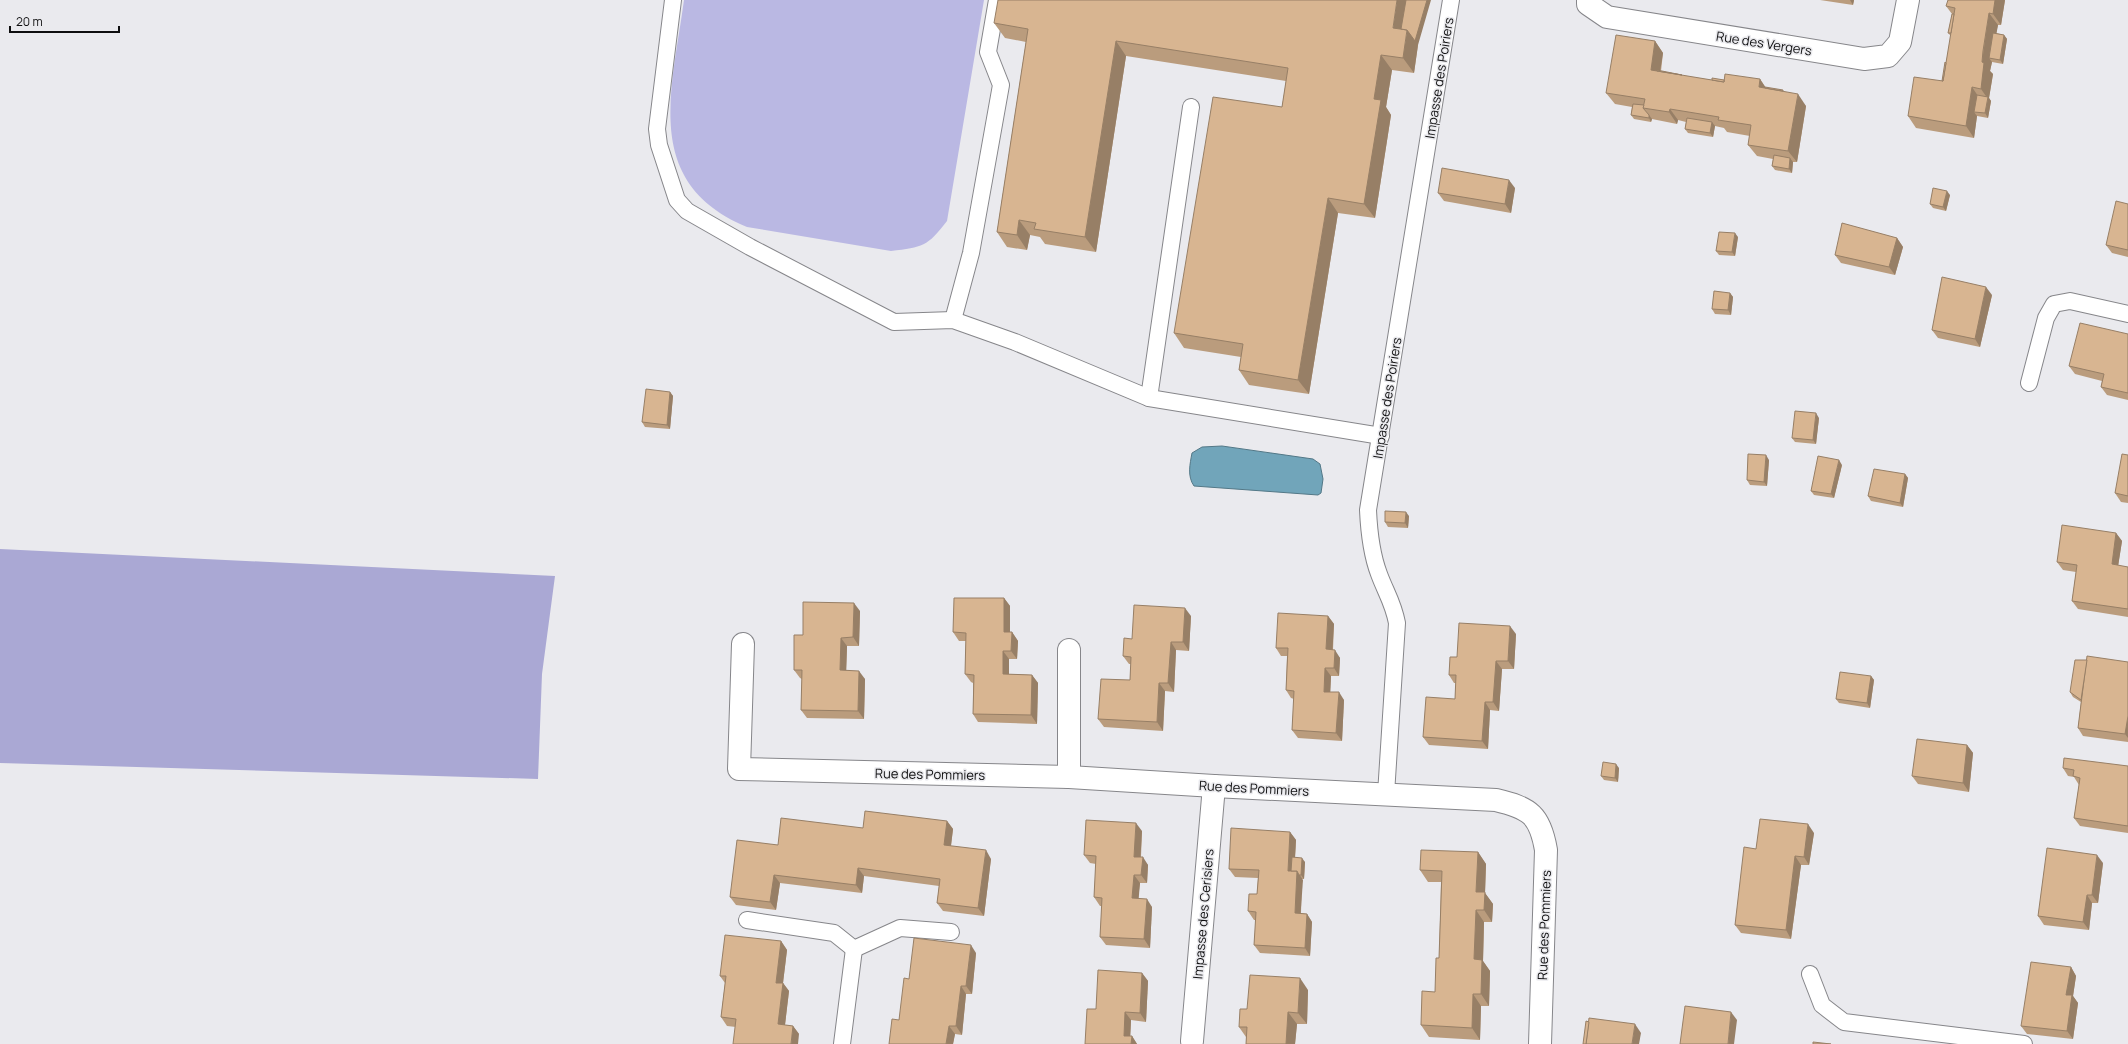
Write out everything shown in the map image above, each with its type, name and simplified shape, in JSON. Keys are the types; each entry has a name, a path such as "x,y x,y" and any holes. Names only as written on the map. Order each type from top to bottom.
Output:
{"street":[{"name":"Rue des Vergers","path":"1588,0 1588,4 1607,17 1864,59 1888,56 1900,42 1908,0"},
{"name":"Rue des Pommiers","path":"743,644 739,769 1069,777 1496,800 1516,805 1533,815 1543,830 1546,850 1540,1044"},
{"path":"1069,650 1069,777"},
{"name":"Impasse des Cerisiers","path":"1192,1042 1214,786"}],"lane":[{"path":"673,0 657,129 659,145 677,200 688,211 750,247 894,322 954,320 1015,342 1149,398 1381,436"},
{"path":"954,320 971,253 1001,85 988,52 996,0"},
{"name":"Impasse des Poiriers","path":"1386,794 1397,623 1394,605 1379,574 1370,539 1368,510 1451,0"},
{"path":"1149,398 1191,107"},
{"path":"2029,383 2046,318 2054,304 2070,301 2128,314"},
{"path":"748,920 834,933 854,949"},
{"path":"854,949 900,928 951,932"},
{"path":"842,1044 854,949"},
{"path":"1810,974 1822,1005 1844,1022 2024,1044"}],"shaded area":[{"path":"684,0 984,0 947,221 934,236 929,241 918,247 891,251 747,227 713,208 691,186 677,160 671,131 671,100 674,67"},
{"path":"1222,446 1313,459 1320,464 1323,479 1321,493 1318,495 1194,486 1190,478 1192,453 1202,447"},
{"path":"0,549 555,576 542,674 538,779 0,763"}],"building":[{"path":"998,0 1397,0 1393,28 1407,30 1403,58 1381,55 1374,99 1381,100 1364,204 1328,198 1298,380 1239,370 1243,344 1174,333 1213,97 1282,107 1288,68 1116,41 1085,237 1034,229 1036,223 1019,220 1017,235 997,232 1028,29 994,23"},
{"path":"1406,0 1427,0 1415,41 1407,30 1401,29"},
{"path":"1948,0 1995,0 1993,14 1989,13 1983,51 1982,62 1984,63 1981,89 1972,87 1966,126 1908,116 1914,77 1943,81 1955,8 1946,6"},
{"path":"1952,14 1954,14 1951,33 1948,33"},
{"path":"1993,33 2004,35 2000,60 1989,58"},
{"path":"1616,35 1655,41 1651,70 1724,82 1725,74 1760,79 1759,87 1798,94 1788,151 1748,145 1751,125 1718,120 1719,117 1670,109 1669,112 1643,108 1645,99 1606,93"},
{"path":"1945,62 1946,63 1942,81"},
{"path":"1657,70 1682,75 1657,71"},
{"path":"1712,78 1724,80 1724,82 1712,80"},
{"path":"1765,88 1783,90 1783,91"},
{"path":"1977,95 1988,97 1985,113 1974,112"},
{"path":"1633,104 1644,105 1643,108 1649,115 1649,118 1631,115"},
{"path":"1687,118 1712,122 1710,133 1685,129"},
{"path":"1774,155 1790,158 1789,169 1772,166"},
{"path":"1442,168 1509,180 1505,204 1438,193"},
{"path":"1933,188 1947,191 1943,207 1930,204"},
{"path":"2116,201 2128,204 2128,250 2106,245"},
{"path":"1842,223 1897,238 1889,267 1835,255"},
{"path":"1719,232 1735,233 1732,252 1716,251"},
{"path":"1942,277 1986,287 1975,339 1932,330"},
{"path":"1714,291 1730,293 1728,310 1712,309"},
{"path":"2080,323 2128,334 2128,393 2101,387 2104,374 2069,366"},
{"path":"646,389 670,392 667,425 642,422"},
{"path":"1795,411 1816,413 1813,440 1792,438"},
{"path":"1748,454 1766,455 1764,482 1747,480"},
{"path":"2122,454 2128,455 2128,496 2115,493"},
{"path":"1818,456 1839,460 1831,494 1811,491"},
{"path":"1874,469 1905,474 1900,503 1868,496"},
{"path":"1385,511 1406,512 1405,523 1385,522"},
{"path":"2062,525 2116,533 2112,564 2128,567 2128,609 2072,601 2077,565 2057,562"},
{"path":"954,598 1004,598 1004,632 1012,632 1011,651 1003,651 1003,674 1032,675 1031,715 973,714 974,675 965,674 966,633 953,632"},
{"path":"803,602 854,603 853,637 841,638 840,670 859,671 858,711 801,710 802,670 794,670 794,635 803,635"},
{"path":"1134,605 1185,608 1183,642 1171,642 1168,683 1159,683 1157,722 1098,719 1101,679 1130,680 1131,657 1123,656 1124,638 1132,639"},
{"path":"1278,613 1328,616 1326,649 1335,650 1334,668 1325,668 1324,692 1339,692 1336,733 1292,730 1294,691 1286,690 1288,648 1276,648"},
{"path":"1459,623 1510,626 1508,661 1496,661 1493,702 1485,702 1482,741 1423,737 1426,697 1455,699 1456,675 1449,675 1450,657 1457,657"},
{"path":"2087,656 2128,662 2128,716 2125,734 2078,728"},
{"path":"2075,660 2087,660 2081,700 2070,692"},
{"path":"1840,672 1871,676 1867,703 1836,699"},
{"path":"1917,739 1967,745 1963,783 1912,776"},
{"path":"2064,758 2128,766 2128,826 2074,818 2080,778 2073,776 2074,770 2063,768"},
{"path":"1603,762 1616,764 1615,778 1601,776"},
{"path":"865,811 947,821 944,845 986,850 978,908 937,903 940,879 858,868 856,885 774,875 770,902 730,897 737,840 778,845 781,818 863,828"},
{"path":"1760,819 1808,824 1804,857 1795,856 1786,930 1735,925 1744,847 1756,849"},
{"path":"1086,820 1136,823 1134,857 1143,857 1141,875 1134,875 1132,898 1147,899 1144,939 1100,937 1102,898 1094,897 1096,856 1084,855"},
{"path":"1231,828 1290,832 1288,871 1297,871 1295,913 1307,914 1305,948 1254,945 1256,912 1248,911 1249,894 1257,894 1259,870 1229,869"},
{"path":"2047,848 2097,855 2092,895 2087,895 2083,922 2038,916"},
{"path":"1421,850 1478,852 1476,892 1485,892 1484,910 1476,910 1474,959 1482,960 1481,994 1473,994 1472,1028 1421,1025 1422,991 1435,992 1436,958 1439,958 1442,871 1420,870"},
{"path":"1292,857 1302,858 1301,875 1299,875 1297,871 1291,871"},
{"path":"725,935 781,941 776,983 783,983 778,1024 793,1026 791,1044 733,1044 736,1019 721,1017 726,976 720,976"},
{"path":"914,938 971,945 966,986 961,986 956,1026 949,1026 946,1044 889,1044 892,1019 899,1020 904,978 909,979"},
{"path":"2031,962 2071,967 2066,995 2072,995 2067,1031 2021,1026"},
{"path":"1098,970 1142,973 1140,1013 1125,1012 1124,1036 1132,1036 1131,1044 1085,1044 1087,1009 1096,1009"},
{"path":"1250,975 1300,978 1298,1013 1288,1012 1286,1044 1246,1044 1247,1027 1239,1027 1240,1009 1247,1009"},
{"path":"1685,1006 1731,1012 1728,1044 1680,1044"},
{"path":"1589,1018 1635,1024 1632,1044 1586,1044"},
{"path":"1586,1021 1589,1022 1586,1044 1583,1044"},
{"path":"1813,1042 1831,1044 1813,1044"}]}
